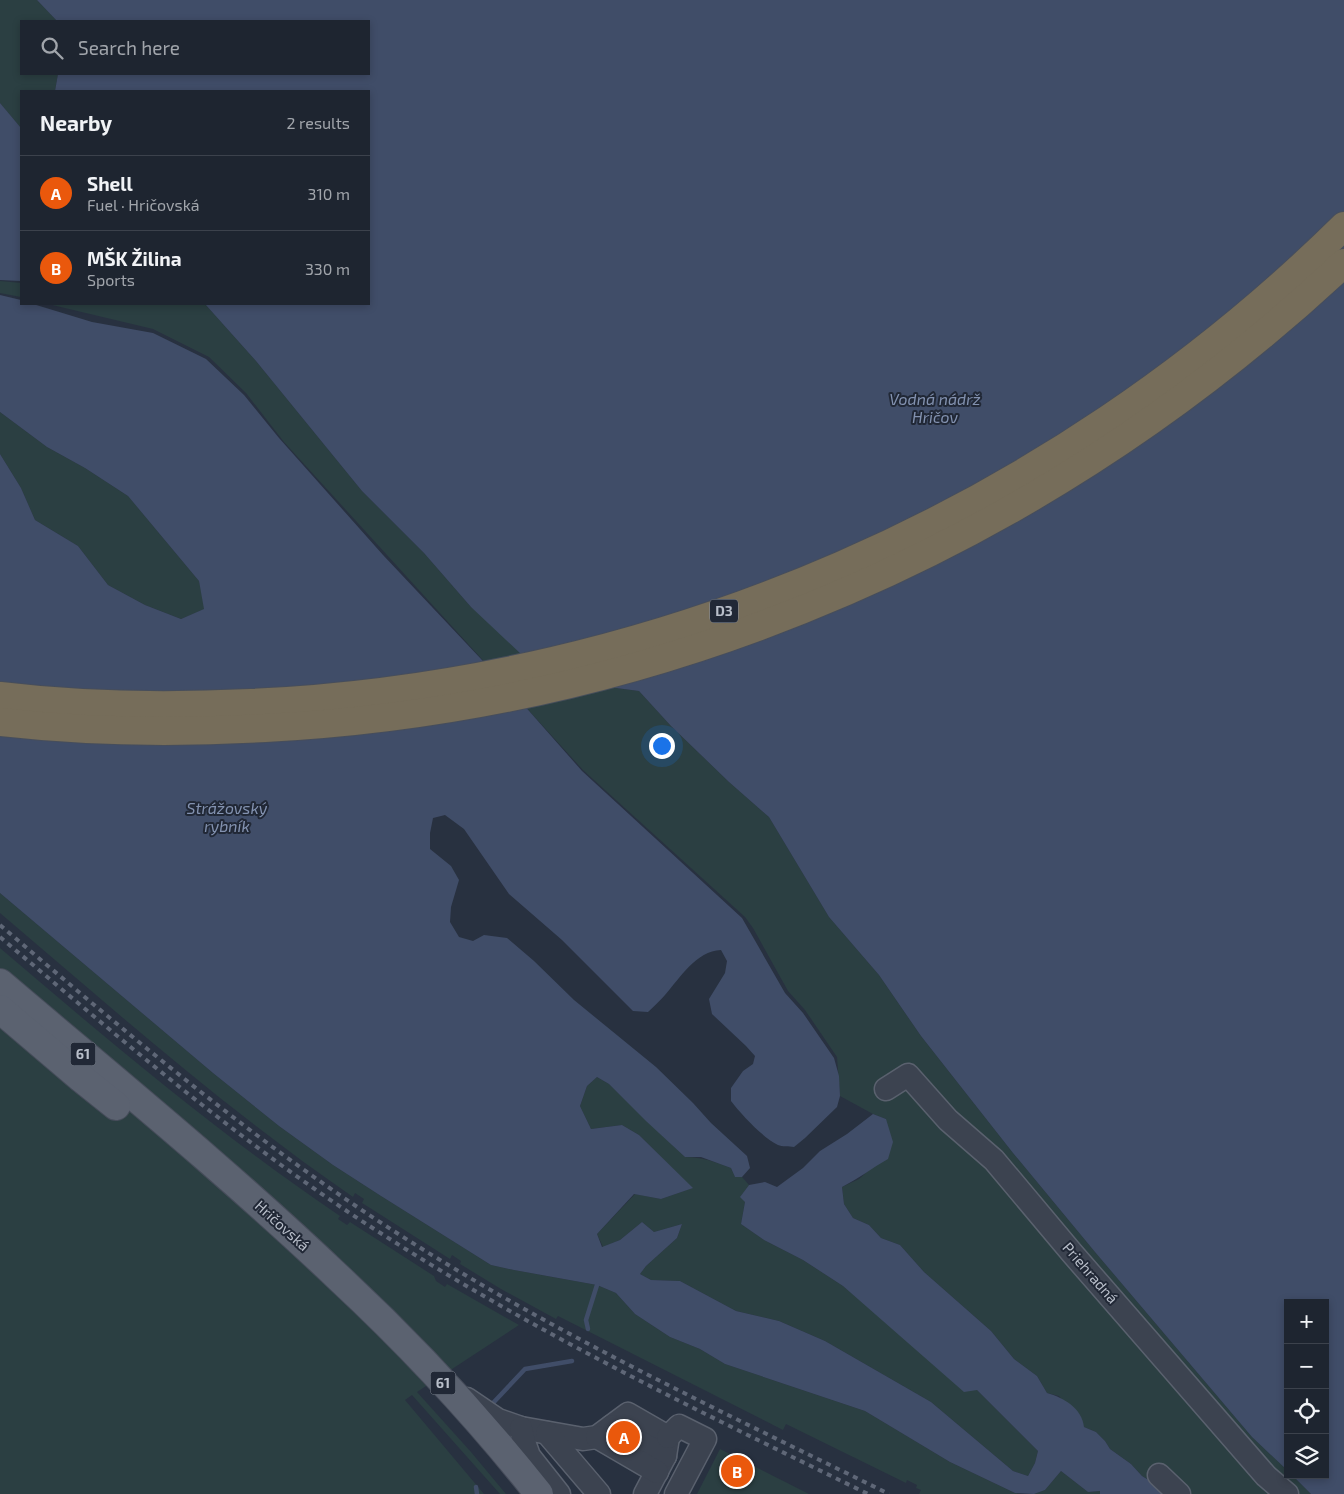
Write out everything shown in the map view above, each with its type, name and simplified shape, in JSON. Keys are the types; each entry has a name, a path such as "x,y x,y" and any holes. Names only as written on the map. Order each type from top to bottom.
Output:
{"highway":[{"name":"D3","path":"0,696 115,704 207,705 298,701 432,685 517,669 639,639 700,619 777,592 851,562 980,498 1048,458 1188,362 1250,312 1344,226"},
{"name":"D3","path":"0,722 114,730 207,731 301,726 382,718 482,703 573,683 647,664 710,644 785,617 860,586 935,550 1063,479 1139,430 1202,384 1267,332 1344,263"}],"main road":[{"name":"Hričovská","path":"0,984 298,1240 373,1310 445,1384 488,1432 539,1494"},
{"name":"Hričovská","path":"0,1009 238,1208 332,1293 433,1397 518,1494"}],"street":[{"name":"Priehradná","path":"886,1089 908,1075 948,1120 994,1160 1072,1253 1266,1476 1287,1494"},
{"path":"445,1384 498,1420 521,1428 583,1439 605,1431 628,1414 663,1455"},
{"path":"646,1494 663,1455 679,1426 705,1439 676,1494"},
{"path":"521,1428 529,1456 559,1494"},
{"path":"605,1431 663,1455"},
{"path":"555,1434 599,1494"},
{"path":"555,1434 614,1494"},
{"path":"1159,1475 1179,1494"}],"green space":[{"path":"0,0 37,0 56,20 20,20 20,75 58,75 55,90 20,90 20,127 0,103"},
{"path":"0,281 20,283 20,297 0,293"},
{"path":"52,305 206,305 256,361 362,491 424,553 471,607 593,685 639,691 671,726 729,782 769,817 829,917 879,975 921,1036 1013,1153 1252,1437 1284,1467 1284,1479 1296,1479 1311,1494 1167,1494 1110,1449 1096,1432 1084,1427 1059,1396 1047,1393 1037,1376 1014,1359 991,1331 924,1272 900,1245 881,1238 869,1225 853,1218 844,1204 842,1187 859,1179 869,1170 886,1119 840,1096 837,1057 805,1010 788,991 745,917 583,770 284,442 246,393 209,357 153,329"},
{"path":"0,412 47,447 85,468 128,496 199,581 205,609 181,619 145,605 108,585 78,546 35,520 21,488 0,454"},
{"path":"0,893 213,1073 279,1126 333,1165 491,1265 597,1285 616,1293 635,1314 670,1337 700,1349 725,1364 865,1411 950,1462 1015,1493 1021,1494 919,1494 921,1490 916,1488 917,1485 907,1480 906,1483 786,1424 783,1430 558,1316 556,1319 460,1264 461,1261 452,1255 450,1259 362,1203 364,1199 355,1193 353,1197 307,1164 173,1060 0,913"},
{"path":"0,948 166,1087 295,1185 340,1216 338,1219 347,1225 350,1222 434,1276 436,1281 445,1287 447,1284 519,1325 417,1392 506,1494 500,1494 412,1395 405,1400 484,1494 0,1494"},
{"path":"597,1077 609,1084 685,1157 703,1159 720,1164 731,1168 735,1177 742,1177 749,1185 741,1196 745,1202 741,1224 764,1240 803,1260 843,1286 888,1324 977,1390 1038,1451 1035,1463 1028,1476 1013,1471 931,1402 825,1341 779,1321 736,1311 680,1281 651,1280 640,1274 646,1266 677,1238 682,1224 654,1232 642,1222 620,1240 603,1247 597,1234 635,1194 661,1199 692,1188 639,1135 622,1125 591,1129 580,1106 587,1086"},
{"path":"720,1449 809,1494 697,1494"},
{"path":"1061,1471 1088,1492 1100,1491 1100,1494 1034,1494 1045,1490"}],"water":[{"name":"Vodná nádrž Hričov","path":"37,0 1344,0 1344,1494 1311,1494 1296,1479 1329,1479 1329,1299 1284,1299 1284,1467 1252,1437 1013,1153 921,1036 879,975 829,917 769,817 729,782 671,726 639,691 593,685 521,654 471,607 424,553 362,491 256,361 206,305 370,305 370,90 55,90 58,75 370,75 370,20 56,20"},
{"path":"0,103 20,127 20,281 0,280"},
{"name":"Strážovský rybník","path":"0,295 20,300 20,305 36,305 92,322 153,333 206,359 244,395 279,438 383,555 515,695 582,771 742,918 785,993 803,1013 834,1058 839,1076 840,1096 837,1107 794,1147 780,1146 772,1142 731,1101 731,1088 743,1071 753,1064 755,1056 712,1014 709,999 725,973 727,961 721,950 704,955 696,960 648,1012 633,1011 562,940 509,894 464,829 445,815 433,818 430,833 430,849 451,866 459,880 451,907 450,922 459,937 473,941 484,935 507,938 574,1000 656,1067 711,1123 747,1156 750,1168 742,1177 735,1177 731,1168 701,1157 685,1157 609,1084 597,1077 587,1086 580,1106 591,1129 622,1125 639,1135 693,1188 661,1199 634,1194 597,1234 602,1247 620,1240 642,1222 654,1232 682,1224 677,1238 646,1266 640,1274 651,1280 680,1281 736,1311 779,1321 825,1341 931,1402 1013,1471 1028,1476 1035,1463 1038,1451 977,1390 964,1392 843,1286 803,1260 764,1240 741,1224 745,1202 740,1197 749,1185 765,1182 777,1187 803,1168 820,1151 847,1134 873,1114 886,1119 893,1142 888,1159 842,1187 844,1204 853,1218 869,1225 881,1238 900,1245 924,1272 991,1331 1014,1359 1037,1376 1047,1393 1066,1401 1076,1409 1083,1420 1084,1427 1096,1432 1110,1449 1167,1494 1100,1494 1100,1491 1088,1492 1061,1471 1045,1490 1034,1494 1015,1493 950,1462 865,1411 725,1364 700,1349 670,1337 635,1314 616,1293 597,1285 491,1265 333,1165 279,1126 213,1073 0,893 0,454 21,488 35,520 78,546 108,585 145,605 181,619 204,609 199,581 128,496 85,468 47,447 0,412"}],"waterway":[{"path":"588,1329 586,1320 597,1285"},
{"path":"491,1406 525,1369 572,1361"},
{"path":"476,1487 477,1494"}],"railway":[{"path":"0,925 93,1004 236,1120 335,1192 386,1226 508,1300 634,1368 889,1494"},
{"path":"0,937 139,1054 233,1129 331,1201 382,1234 441,1271 560,1339 683,1403 868,1494"}],"place":[{"name":"Shell","path":"624,1437"},
{"name":"MŠK Žilina","path":"737,1471"}]}
